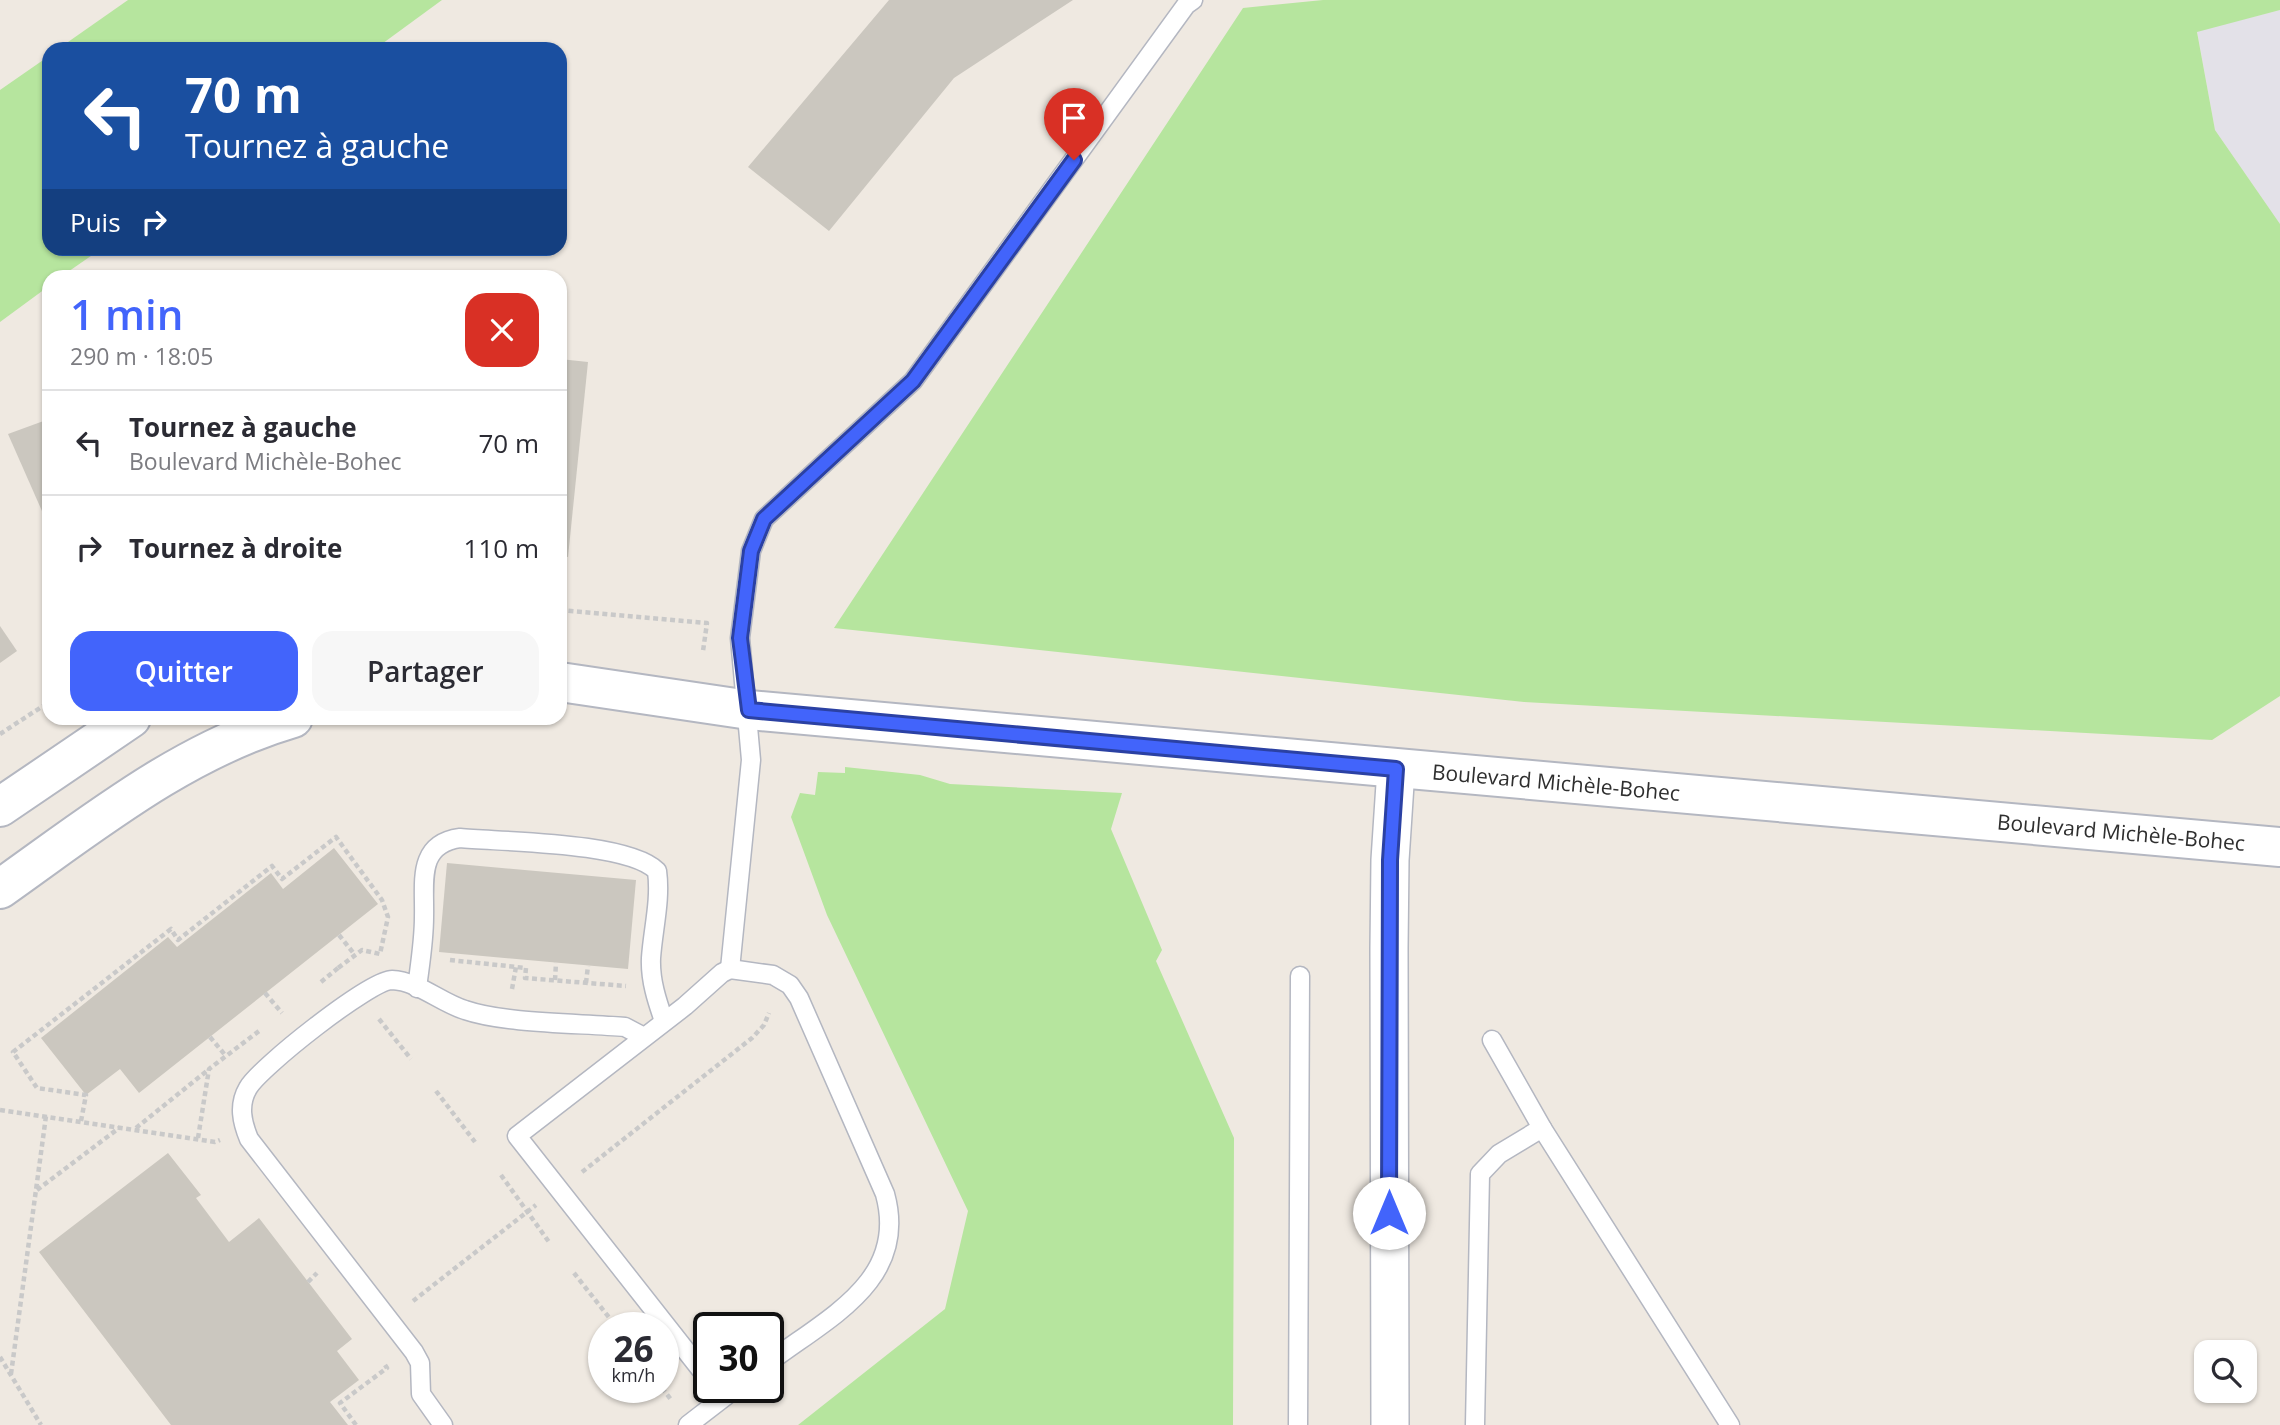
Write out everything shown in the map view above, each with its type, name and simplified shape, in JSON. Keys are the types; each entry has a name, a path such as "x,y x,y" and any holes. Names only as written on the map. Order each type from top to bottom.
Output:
{"street":[{"name":"Boulevard Michèle-Bohec","path":"567,682 749,710 2280,847"},
{"name":"Boulevard Michèle-Bohec","path":"567,707 749,710"},
{"path":"0,807 121,725"},
{"path":"0,889 172,771 241,735 272,725"},
{"path":"1390,1425 1389,948 1390,850 1396,769"}],"lane":[{"path":"730,969 751,760 749,710 740,653 743,602 751,551 764,519 913,381 1186,5 1193,0"},
{"path":"417,988 424,918 425,868 436,846 446,840 460,838 611,851 640,858 657,871 658,899 651,961 655,996 664,1021"},
{"path":"693,1360 517,1136 664,1021 715,977 730,969 781,978 799,998 886,1194 891,1213 887,1252 866,1286 784,1350"},
{"path":"1298,1425 1300,976"},
{"path":"443,1425 421,1394 420,1363 414,1352 248,1139 241,1114 247,1089 254,1079 359,994 387,981 408,983 467,1011 625,1027 644,1037"},
{"path":"1492,1040 1542,1128 1730,1425"},
{"path":"1475,1425 1479,1174 1499,1154 1542,1128"},
{"path":"688,1425 712,1403"}],"path":[{"path":"567,611 708,623 703,652"},
{"path":"0,734 42,707"},
{"path":"81,1121 86,1096 37,1088 12,1052 171,929 178,940 272,866 282,879 336,838 382,900 388,917 380,954 362,950 338,968"},
{"path":"340,934 355,956"},
{"path":"471,962 472,956"},
{"path":"438,959 526,968 525,978 632,986"},
{"path":"555,980 556,963"},
{"path":"586,983 588,966"},
{"path":"511,997 516,967"},
{"path":"265,993 282,1013"},
{"path":"375,1013 411,1059"},
{"path":"577,1176 752,1038 764,1025 769,1013"},
{"path":"210,1037 226,1056"},
{"path":"135,1129 209,1069"},
{"path":"436,1091 475,1142"},
{"path":"0,1110 215,1142"},
{"path":"11,1374 46,1116"},
{"path":"36,1191 120,1127"},
{"path":"501,1175 549,1242"},
{"path":"404,1308 542,1201"},
{"path":"574,1273 605,1312"},
{"path":"308,1282 313,1276"},
{"path":"0,1357 41,1425"},
{"path":"356,1425 340,1404 387,1368 380,1359"}],"shaded area":[{"path":"2280,10 2280,224 2215,130 2197,31"}],"green space":[{"path":"128,0 442,0 385,42 68,42"},
{"path":"1323,0 2280,0 2280,10 2197,32 2215,130 2280,224 2280,696 2212,740 1524,702 834,628 1243,8"},
{"path":"42,61 42,256 91,256 71,270 42,270 42,291 0,322 0,90"},
{"path":"845,767 920,775 950,784 1122,793 1111,829 1162,950 1156,961 1234,1138 1233,1425 798,1425 945,1309 968,1211 827,915 791,817 800,793 815,795 818,772 845,773"}],"building":[{"path":"889,0 1073,0 954,78 829,231 748,167"},
{"path":"567,360 588,362 567,557"},
{"path":"42,422 42,511 8,434"},
{"path":"0,626 17,651 0,663"},
{"path":"334,848 378,904 139,1093 120,1069 86,1095 41,1038 168,937 177,947 271,873 283,889"},
{"path":"447,863 636,880 628,969 439,952"},
{"path":"168,1153 201,1195 196,1198 229,1242 259,1218 352,1339 337,1351 359,1380 330,1402 348,1425 171,1425 39,1252"}],"route":[{"path":"1074,160 913,381 764,519 751,551 740,638 749,710 1396,769 1390,860 1389,1213"}]}
